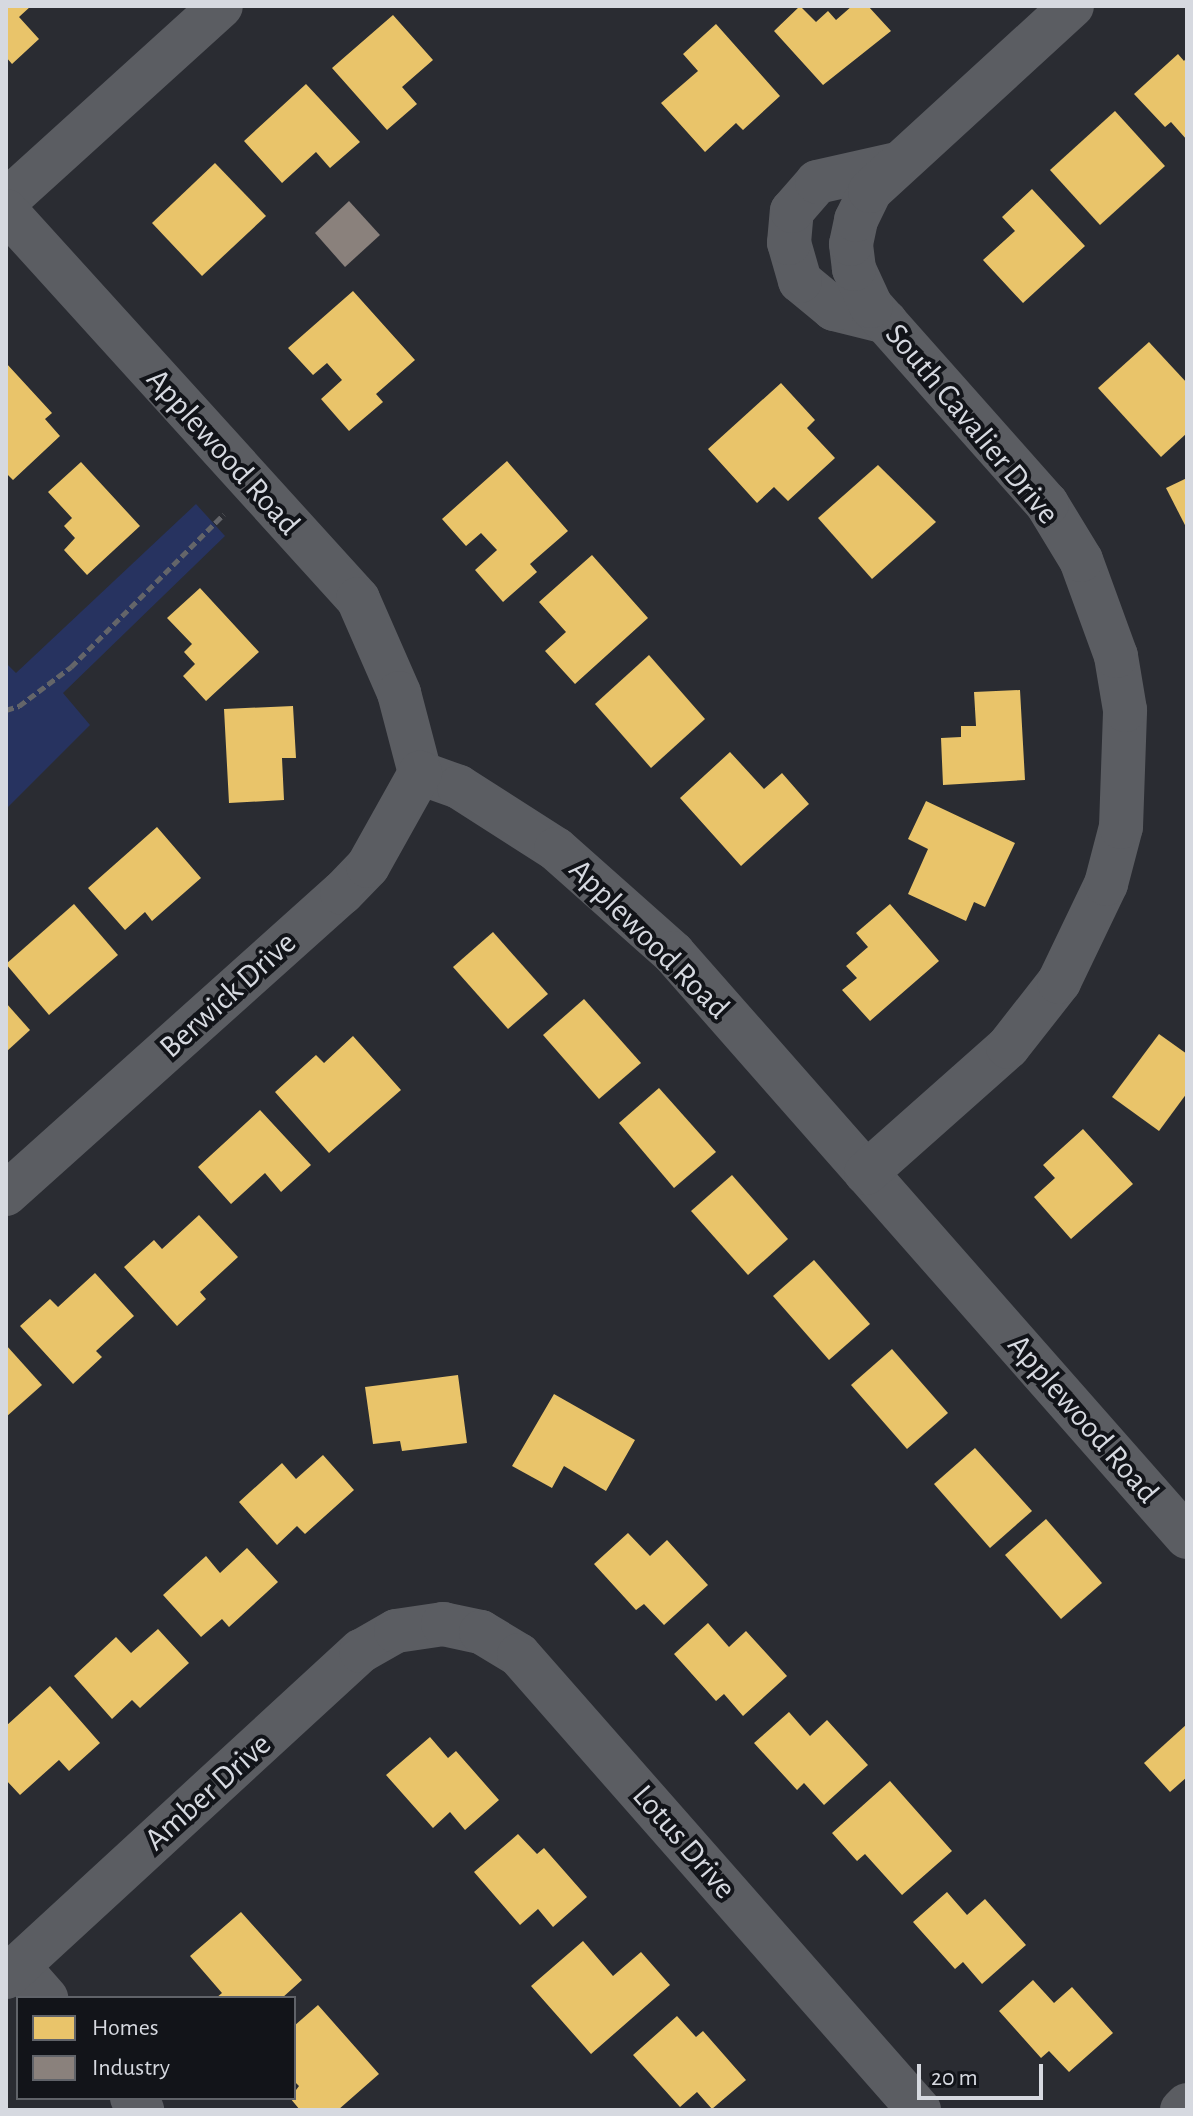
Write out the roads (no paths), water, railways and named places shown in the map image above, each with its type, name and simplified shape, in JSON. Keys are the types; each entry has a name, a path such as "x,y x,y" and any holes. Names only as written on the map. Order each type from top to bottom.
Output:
{"street":[{"path":"6,201 221,6"},
{"name":"South Cavalier Drive","path":"866,1173 1008,1047 1059,982 1106,884 1121,827 1127,769 1125,710 1116,656 1081,560 1047,504 862,292 851,244 856,220 870,191 1072,6"},
{"path":"886,322 834,309 800,281 789,243 792,211 817,182 897,164"},
{"name":"Applewood Road","path":"6,211 358,599 399,693 420,773 459,787 512,818 617,898 673,953 1187,1537"},
{"name":"Berwick Drive","path":"6,1194 351,884 389,834 420,773"},
{"name":"Lotus Drive","path":"420,1626 443,1624 481,1632 519,1655 919,2110"},
{"name":"Amber Drive","path":"12,1971 361,1651 396,1631 420,1626"},
{"path":"12,1971 43,1996"},
{"path":"1182,2110 1187,2105"}]}
